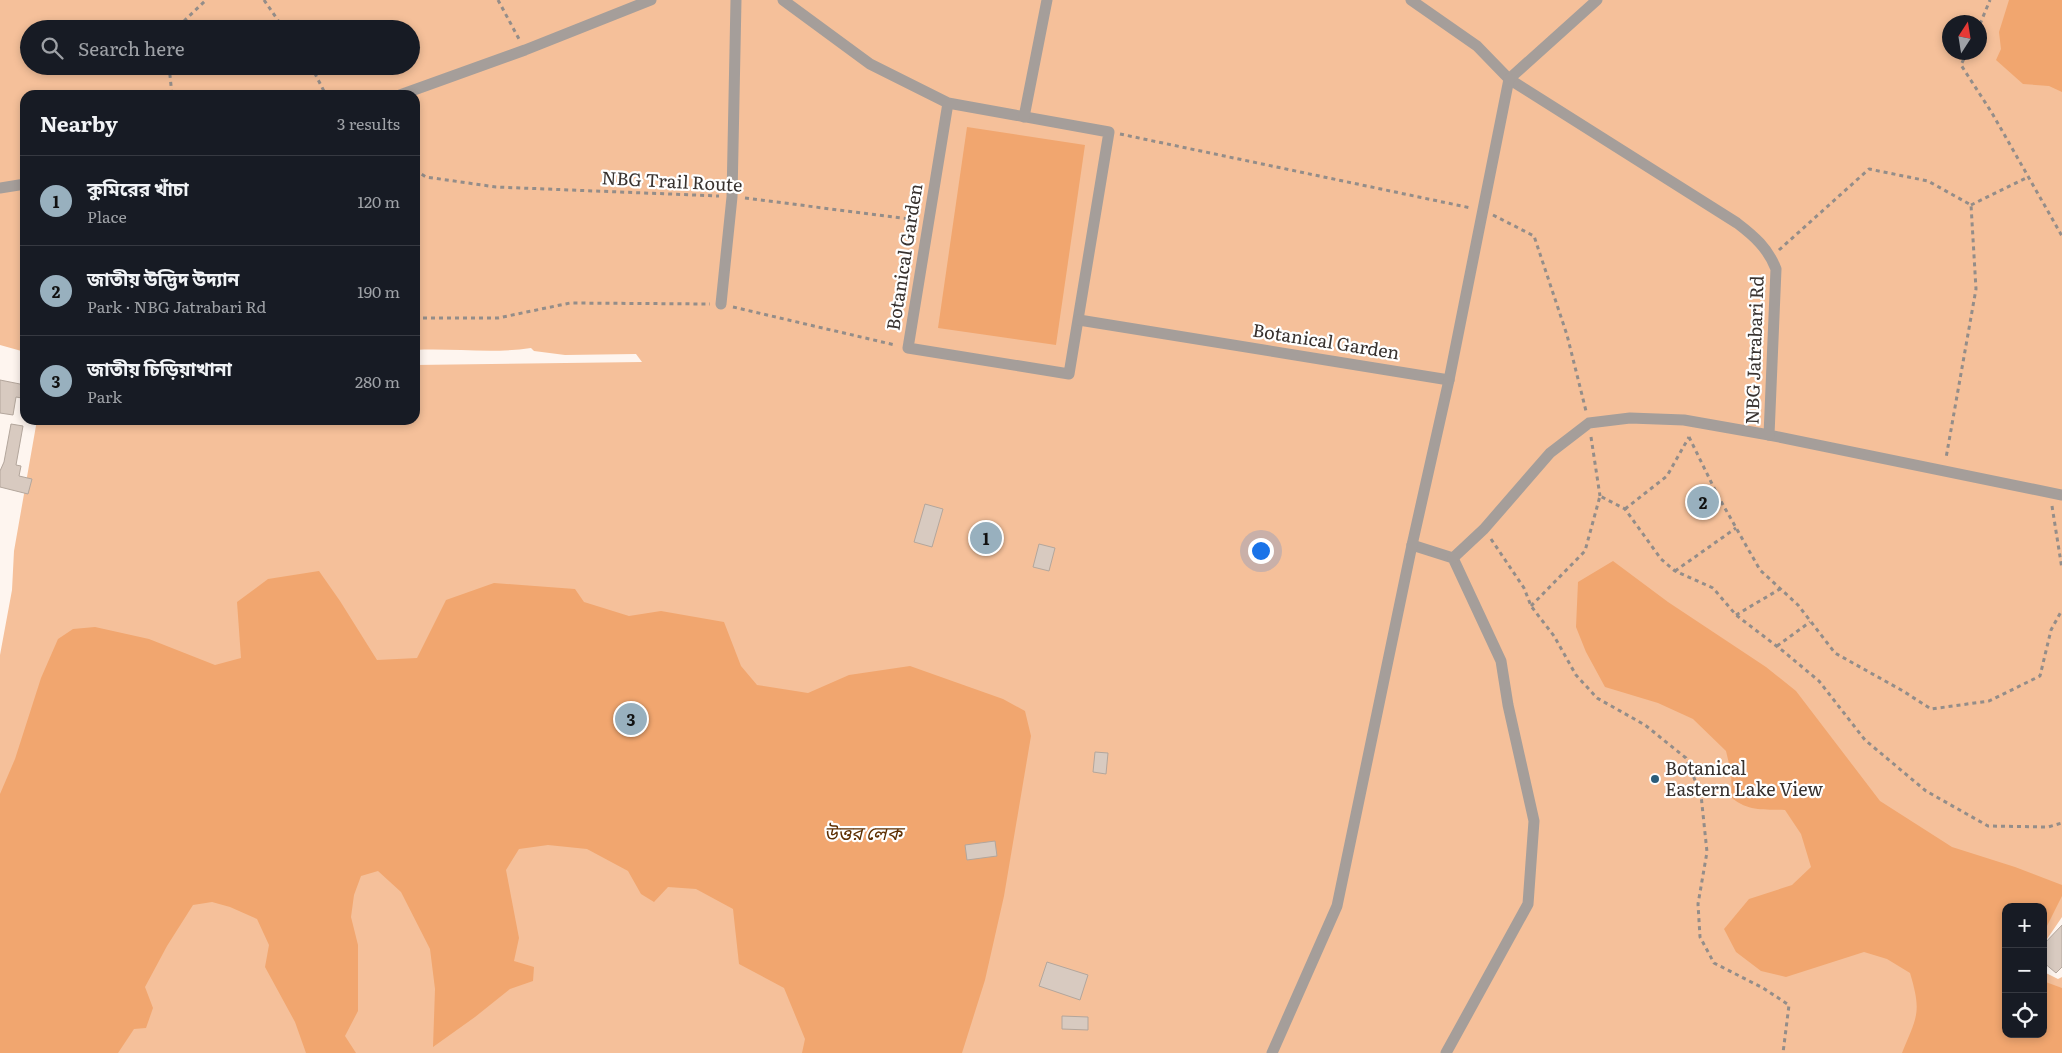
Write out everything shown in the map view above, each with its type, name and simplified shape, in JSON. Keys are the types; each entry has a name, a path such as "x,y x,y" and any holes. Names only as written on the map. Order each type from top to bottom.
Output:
{"street":[{"path":"414,90 525,50 651,0"},
{"path":"721,304 732,197 736,0"},
{"path":"783,0 870,64 948,103 1109,132"},
{"path":"1024,117 1047,0"},
{"name":"NBG Jatrabari Rd","path":"1411,0 1477,46 1509,79 1737,223 1758,239 1772,257 1776,269 1769,435 2056,494"},
{"path":"1272,1053 1337,906 1412,545 1449,380 1509,79 1597,0"},
{"name":"Botanical Garden","path":"948,103 908,348 1069,374 1109,132"},
{"path":"0,188 20,185"},
{"name":"Botanical Garden","path":"1078,320 1449,380"},
{"path":"1453,558 1484,529 1550,453 1589,423 1630,418 1684,420 1769,435"},
{"path":"1412,545 1453,558 1501,661 1508,705 1534,821 1528,904 1446,1053"}],"path":[{"path":"185,20 206,0"},
{"path":"264,0 278,20"},
{"path":"498,0 525,50"},
{"path":"1984,15 1990,0"},
{"path":"1963,60 1961,65 1992,113 2062,236"},
{"path":"170,75 171,90"},
{"path":"316,75 323,90"},
{"path":"1109,132 1483,211 1534,236 1567,335 1589,423 1600,496 1585,551 1531,606"},
{"path":"1772,257 1869,169 1928,181 1971,205"},
{"name":"NBG Trail Route","path":"420,173 426,177 496,187 732,197 928,221"},
{"path":"1971,205 2028,176"},
{"path":"1944,471 1976,289 1971,205"},
{"path":"420,318 498,318 570,303 721,304 908,348"},
{"path":"1684,420 1689,437 1760,570 1798,605 1835,653 1931,709 1989,701 2040,676 2051,630 2062,610"},
{"path":"1625,509 1667,476 1689,437"},
{"path":"2056,494 2062,569"},
{"path":"1600,496 1625,509 1660,559 1674,571 1713,588 1736,615 1819,681 1865,740 1926,792 1988,826 2048,827 2062,823"},
{"path":"1674,571 1736,528"},
{"path":"1484,529 1524,588 1531,606 1554,636 1576,675 1597,698 1645,726 1686,758 1701,795 1707,852 1698,904 1700,937 1714,964 1763,988 1789,1004 1783,1053"},
{"path":"1736,615 1780,589"},
{"path":"1777,646 1810,622"}],"shaded area":[{"path":"0,0 2062,0 2062,917 2047,939 2047,903 2002,903 2002,1038 2047,1038 2047,974 2058,979 2062,977 2062,1053 0,1053 0,655 12,590 14,551 36,425 420,425 420,365 642,362 636,354 565,355 534,351 531,348 502,351 420,350 420,90 20,90 20,351 0,345"}],"water":[{"path":"2009,0 2062,0 2062,92 2049,86 2023,84 1996,60 2001,49 1999,32"},
{"path":"967,127 1085,145 1056,345 938,328"},
{"path":"1613,561 1668,602 1766,667 1796,691 1880,801 1952,847 2015,867 2062,885 2062,896 2047,926 2047,903 2002,903 2002,1038 2047,1038 2047,982 2062,988 2062,1053 1902,1053 1916,1014 1916,997 1910,973 1887,959 1864,952 1786,977 1761,971 1736,952 1724,929 1749,899 1792,885 1811,867 1801,834 1785,810 1751,808 1732,798 1731,772 1726,751 1693,719 1658,703 1605,687 1586,652 1576,627 1578,582"},
{"name":"উত্তর লেক","path":"319,571 377,660 417,658 446,600 494,583 575,589 584,602 629,616 661,611 724,622 741,666 757,685 808,693 849,675 910,666 1003,699 1025,711 1031,736 1004,896 985,980 962,1053 802,1053 805,1039 784,988 739,964 733,909 696,889 668,887 654,902 641,894 628,871 587,849 548,845 519,849 506,870 519,938 514,961 534,967 533,981 510,989 433,1047 435,989 430,949 401,892 378,871 361,876 354,895 351,917 358,945 358,1011 345,1036 356,1053 306,1053 295,1022 265,967 269,945 257,919 230,907 212,902 193,905 167,946 145,987 153,1008 146,1028 134,1029 118,1053 0,1053 0,794 15,759 41,678 58,639 73,629 95,627 149,639 215,665 241,658 237,602 268,579"}],"building":[{"path":"0,380 20,384 20,398 16,397 13,415 0,413"},
{"path":"11,424 23,426 16,465 21,466 19,476 32,479 28,494 0,487 0,471 4,462"},
{"path":"925,504 943,509 932,547 914,542"},
{"path":"1039,544 1055,548 1049,571 1033,567"},
{"path":"1095,752 1108,753 1106,774 1093,772"},
{"path":"995,841 997,856 967,860 965,845"},
{"path":"2062,925 2062,967 2056,973 2047,965 2047,941"},
{"path":"1047,962 1088,975 1080,1000 1039,986"},
{"path":"1062,1016 1088,1017 1088,1030 1062,1029"}],"place":[{"name":"জাতীয় উদ্ভিদ উদ্যান","path":"1703,502"},
{"name":"কুমিরের খাঁচা","path":"986,538"},
{"name":"জাতীয় চিড়িয়াখানা","path":"631,719"},
{"name":"Botanical Eastern Lake View","path":"1655,779"}]}
